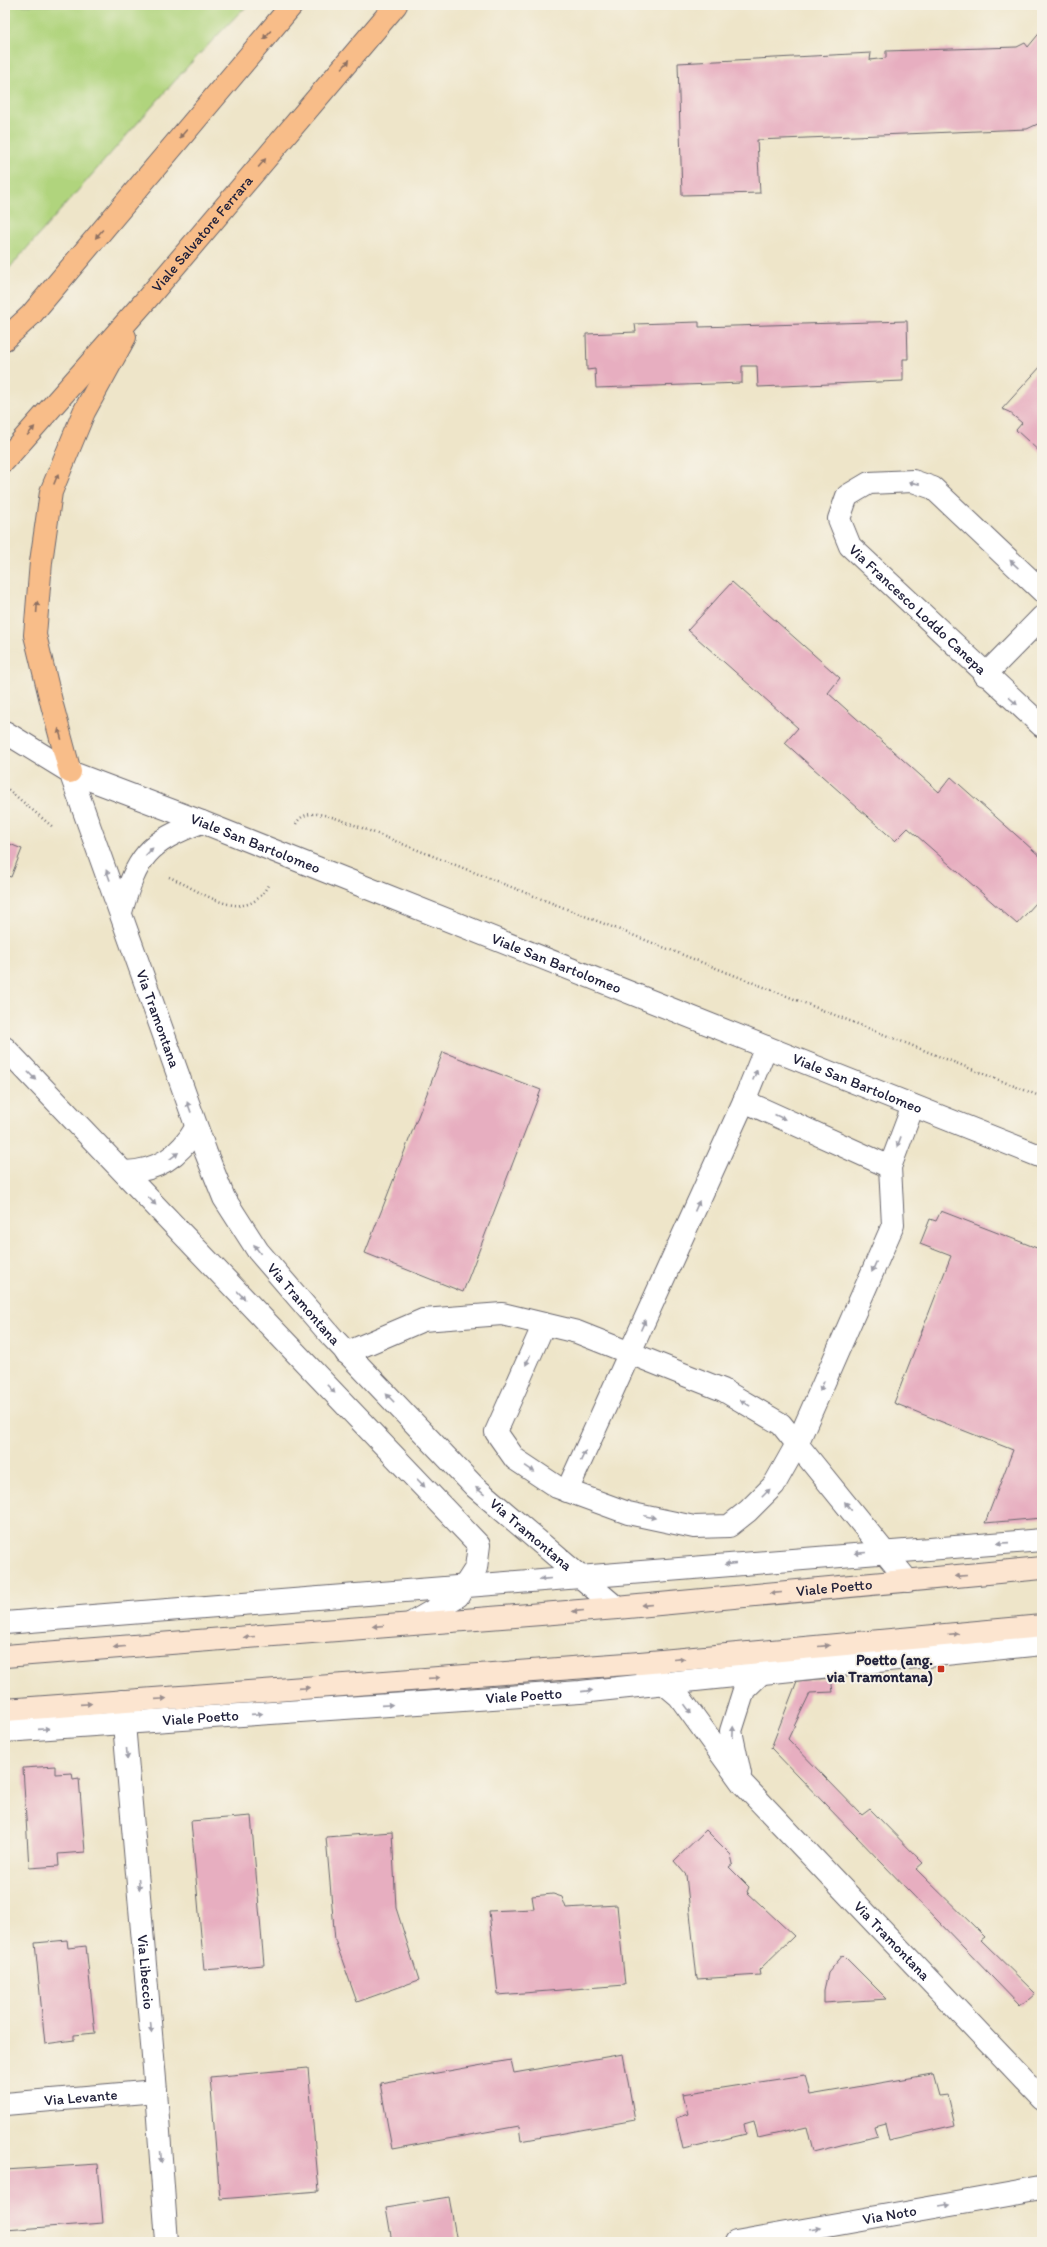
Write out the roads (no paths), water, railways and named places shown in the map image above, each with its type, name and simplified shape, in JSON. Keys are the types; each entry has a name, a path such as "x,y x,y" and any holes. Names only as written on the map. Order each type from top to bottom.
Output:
{"highway":[{"path":"5,339 31,315 292,5"},
{"name":"Viale Salvatore Ferrara","path":"5,460 146,300 396,5"},
{"path":"70,772 35,635 41,562 51,492 84,412 146,300"}],"main road":[{"name":"Viale Poetto","path":"5,1656 617,1608 1042,1568"},
{"name":"Viale Poetto","path":"5,1710 640,1663 1042,1626"}],"street":[{"name":"Via Francesco Loddo Canepa","path":"1042,591 933,488 913,482 869,483 847,496 839,519 850,546 985,675 1042,726"},
{"path":"985,675 1042,617"},
{"name":"Viale San Bartolomeo","path":"7,733 70,772 202,822 1042,1157"},
{"path":"70,772 121,912"},
{"path":"121,912 130,879 147,852 174,832 202,822"},
{"name":"Via Tramontana","path":"121,912 196,1128 224,1198 258,1251 346,1353 475,1487 617,1608"},
{"path":"567,1491 744,1101 766,1047"},
{"path":"5,1048 125,1172 479,1545 476,1568 458,1596 410,1624"},
{"path":"744,1101 890,1167"},
{"path":"544,1324 496,1432 515,1459 557,1487 628,1513 694,1527 729,1526 748,1511 774,1485 797,1444 892,1225 890,1167 913,1106"},
{"path":"125,1172 140,1172 167,1161 179,1152 196,1128"},
{"path":"346,1353 423,1320 502,1314 577,1332 723,1390 781,1424 908,1581"},
{"path":"5,1623 884,1551 1042,1540"},
{"name":"Viale Poetto","path":"5,1731 572,1692 1042,1644"},
{"path":"742,1783 731,1731 744,1690 785,1650"},
{"name":"Via Tramontana","path":"640,1663 679,1696 742,1783 1042,2099"},
{"name":"Via Libeccio","path":"122,1701 156,2091 167,2242"},
{"name":"Via Levante","path":"5,2104 156,2091"},
{"name":"Via Noto","path":"736,2242 1042,2188"}],"place":[{"name":"Poetto (ang. via Tramontana)","path":"941,1669"}]}
